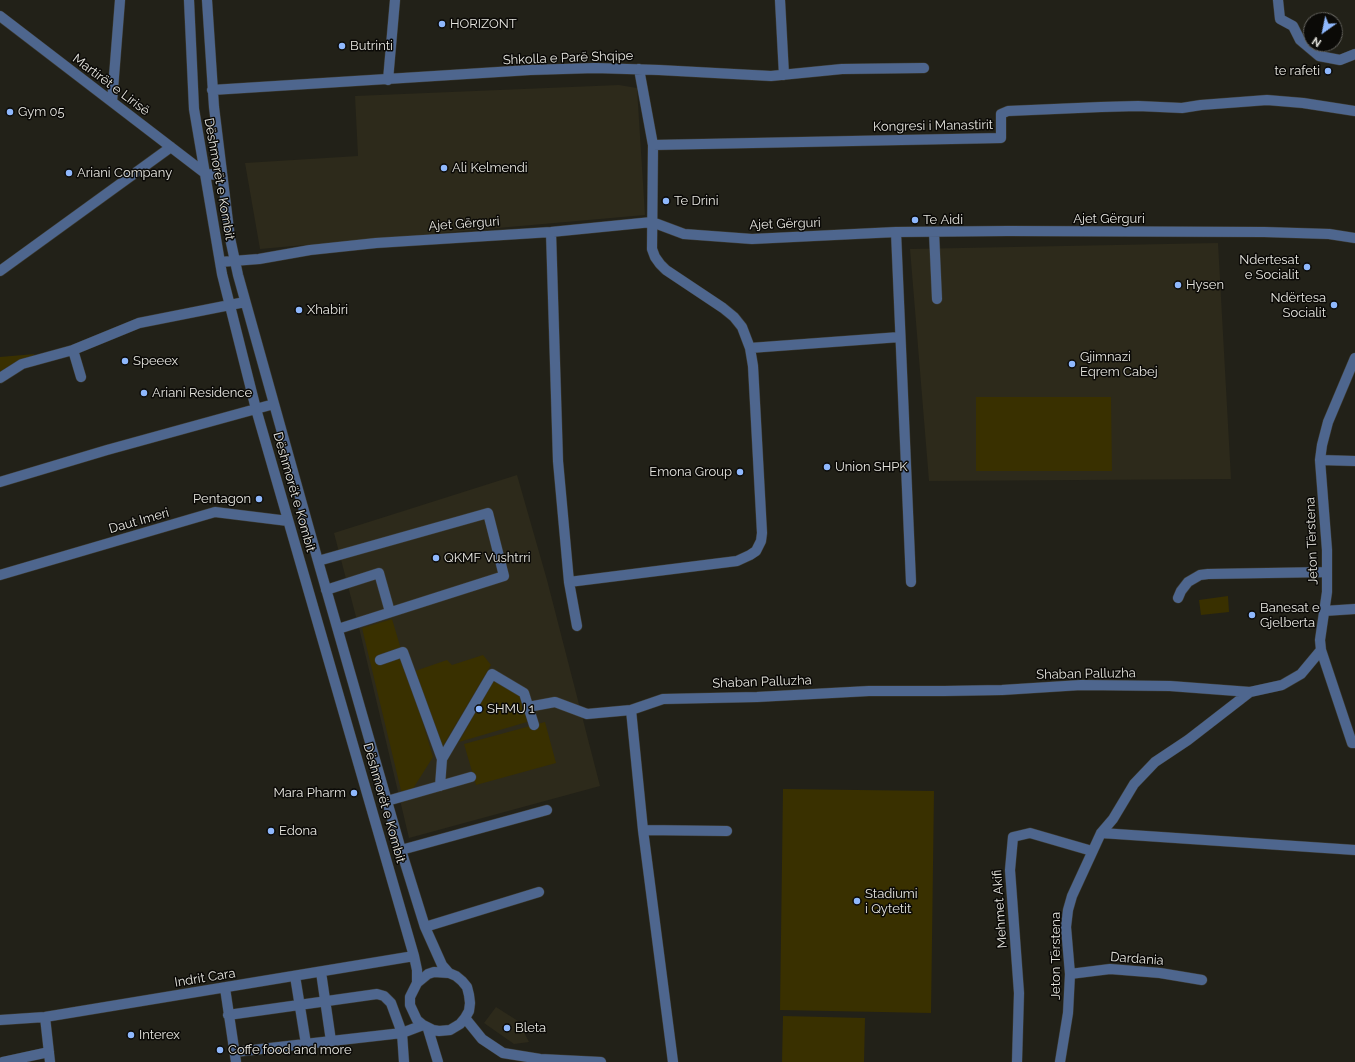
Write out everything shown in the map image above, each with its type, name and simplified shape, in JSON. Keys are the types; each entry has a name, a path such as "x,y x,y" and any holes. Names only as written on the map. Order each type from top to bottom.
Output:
{"street":[{"path":"112,102 120,0"},
{"name":"Dëshmorët e Kombit","path":"190,0 194,109 220,262 256,408 414,956 417,970 416,983"},
{"name":"Dëshmorët e Kombit","path":"207,0 212,90 222,175 235,261 326,590 401,850 425,927 442,965 449,973"},
{"path":"388,80 396,0"},
{"path":"780,0 784,75"},
{"path":"1278,0 1280,19 1293,26 1300,40 1319,56 1340,60 1355,54"},
{"name":"Martirët e Lirisë","path":"0,16 206,174"},
{"name":"Shkolla e Parë Shqipe","path":"212,90 530,70 639,69 771,76 842,69 924,68"},
{"path":"568,582 737,560 756,551 761,541 762,533 753,366 750,348 742,327 734,317 666,270 660,264 652,249 653,146 639,69"},
{"name":"Kongresi i Manastirit","path":"653,146 761,142 1001,138 1001,114 1008,111 1138,106 1182,108 1201,105 1267,100 1303,103 1355,111"},
{"path":"0,271 171,147"},
{"path":"206,174 222,175"},
{"name":"Ajet Gërguri","path":"220,262 259,259 310,250 376,243 551,232 652,222 684,234 752,239 896,232 1008,231 1264,232 1329,234 1355,238"},
{"path":"551,232 558,461 568,582 577,626"},
{"path":"896,232 911,582"},
{"path":"934,232 937,299"},
{"path":"0,378 22,364 73,350 139,323 246,302"},
{"path":"750,348 900,337"},
{"path":"73,350 81,377"},
{"name":"Jeton Tërstena","path":"1060,1062 1068,1013 1070,974 1066,927 1068,910 1072,896 1100,833 1113,819 1134,784 1155,762 1188,740 1250,692 1282,685 1301,674 1321,650 1320,640 1327,592 1327,550 1320,460 1328,422 1353,368 1355,358"},
{"path":"0,482 108,450 274,404"},
{"path":"1320,460 1355,462"},
{"name":"Daut Imeri","path":"0,575 214,512 288,521"},
{"path":"318,561 488,513 504,576 338,629"},
{"path":"1178,598 1184,586 1194,577 1200,575 1327,572"},
{"path":"326,590 379,573 390,612"},
{"path":"1324,611 1355,609"},
{"path":"1321,650 1352,743 1355,742"},
{"path":"380,660 403,652 442,759 440,786"},
{"path":"333,675 350,672"},
{"path":"442,759 492,674 524,693 534,725"},
{"name":"Shaban Palluzha","path":"528,707 554,702 587,714 631,710 663,699 757,697 869,691 1002,690 1088,685 1170,686 1250,692"},
{"path":"631,710 643,830 673,1062"},
{"path":"387,801 471,777"},
{"name":"Dëshmorët e Kombit","path":"401,850 548,810"},
{"path":"376,826 393,821"},
{"path":"643,830 728,831"},
{"name":"Mehmet Akifi","path":"1017,1062 1019,993 1010,870 1013,837 1030,833 1092,851"},
{"path":"1100,833 1355,850"},
{"path":"425,927 538,892"},
{"name":"Indrit Cara","path":"0,1020 45,1017 414,956"},
{"name":"Dardania","path":"1070,974 1110,970 1160,973 1202,980"},
{"path":"321,972 330,1041"},
{"path":"434,972 449,973 462,981 467,988 470,1003 469,1011 460,1024 450,1030 439,1031 425,1027 417,1020 410,1005 410,997 416,983 428,974 434,972"},
{"path":"295,976 306,1044"},
{"path":"225,988 228,1015 236,1057 306,1044 402,1033 425,1027"},
{"path":"228,1015 377,994 384,996 391,1003 402,1033 404,1062"},
{"path":"3,1062 50,1057 45,1017"},
{"path":"465,1018 482,1039 503,1053 517,1059 539,1061 601,1062"},
{"path":"425,1027 438,1062"}],"shaded area":[{"name":"Ali Kelmendi","path":"619,85 637,88 645,215 260,249 245,163 358,156 355,96"},
{"name":"Gjimnazi Eqrem Cabej","path":"1218,243 1231,479 929,481 910,249"},
{"path":"35,354 0,380 0,357"},
{"path":"976,397 1111,397 1112,471 976,471"},
{"name":"SHMU 1","path":"517,475 547,580 600,786 409,838 360,632 334,533"},
{"path":"1228,596 1229,612 1201,615 1199,600"},
{"path":"392,619 433,757 404,803 362,628"},
{"path":"483,655 491,665 441,749 415,671 447,660 452,665"},
{"path":"494,679 520,694 527,722 459,742"},
{"path":"545,722 556,763 476,785 464,744"},
{"name":"Stadiumi i Qytetit","path":"783,789 934,791 931,1013 780,1010"},
{"name":"Bleta","path":"496,1007 518,1021 529,1042 514,1044 484,1023"},
{"path":"783,1016 865,1018 864,1062 782,1062"}],"place":[{"name":"HORIZONT","path":"442,24"},
{"name":"Butrinti","path":"342,46"},
{"name":"te rafeti","path":"1328,71"},
{"name":"Gym 05","path":"10,112"},
{"name":"Ali Kelmendi","path":"444,168"},
{"name":"Ariani Company","path":"69,173"},
{"name":"Te Drini","path":"666,201"},
{"name":"Te Aidi","path":"915,220"},
{"name":"Ndertesat e Socialit","path":"1307,267"},
{"name":"Hysen","path":"1178,285"},
{"name":"Ndërtesa Socialit","path":"1334,305"},
{"name":"Xhabiri","path":"299,310"},
{"name":"Speeex","path":"125,361"},
{"name":"Gjimnazi Eqrem Cabej","path":"1072,364"},
{"name":"Ariani Residence","path":"144,393"},
{"name":"Union SHPK","path":"827,467"},
{"name":"Emona Group","path":"740,472"},
{"name":"Pentagon","path":"259,499"},
{"name":"QKMF Vushtrri","path":"436,558"},
{"name":"Banesat e Gjelberta","path":"1252,615"},
{"name":"SHMU 1","path":"479,709"},
{"name":"Mara Pharm","path":"354,793"},
{"name":"Edona","path":"271,831"},
{"name":"Stadiumi i Qytetit","path":"857,901"},
{"name":"Bleta","path":"507,1028"},
{"name":"Interex","path":"131,1035"},
{"name":"Coffe food and more","path":"220,1050"}]}
